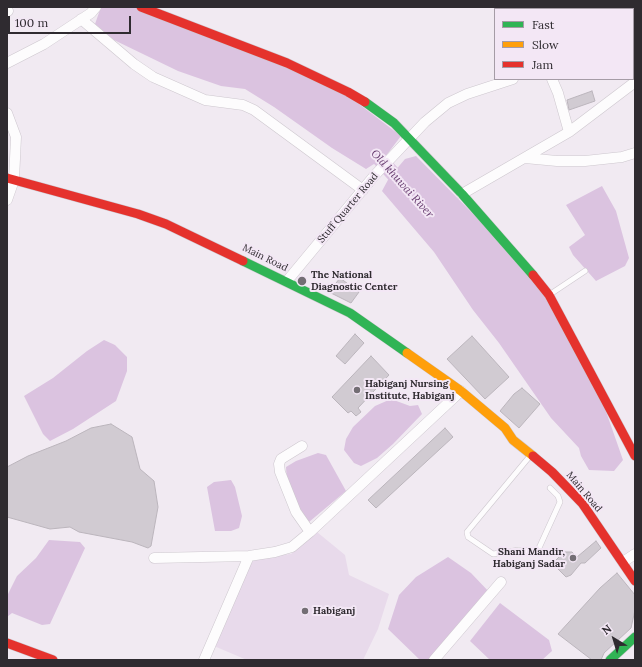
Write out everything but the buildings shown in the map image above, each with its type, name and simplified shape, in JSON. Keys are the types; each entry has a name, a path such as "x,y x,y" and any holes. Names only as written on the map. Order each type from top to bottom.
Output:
{"main road":[{"path":"141,7 287,63 348,92 378,110 394,123 462,194 530,271 549,295 635,456"},
{"name":"Main Road","path":"11,179 138,214 166,224 287,281 350,313 461,391 505,428 513,440 532,454 552,472 630,557 635,581"},
{"name":"Main Road","path":"505,428 518,432 557,465 609,526"},
{"path":"610,660 635,637"},
{"path":"7,643 53,660"},
{"path":"621,660 635,647"}],"street":[{"path":"7,63 44,44 94,10"},
{"path":"81,19 134,64 153,77 205,100 243,105 254,110 363,190"},
{"name":"Stuff Quarter Road","path":"287,281 374,176 408,139 448,104 467,94 510,80"},
{"path":"552,80 558,93 569,132"},
{"path":"462,194 569,132 635,82"},
{"path":"7,112 16,137 7,200"},
{"path":"525,158 557,161 585,161 622,157 635,153"},
{"path":"154,558 249,556 275,552 292,547 461,391"},
{"path":"302,446 281,459 279,464 280,472 296,512 310,532"},
{"path":"204,660 249,556"},
{"path":"434,660 498,586"}],"lane":[{"path":"549,295 585,271"},
{"path":"532,454 467,532 468,537 493,554 519,550 533,551 539,548 560,502 558,496 550,488"}],"shaded area":[{"name":"Habiganj","path":"317,532 345,555 349,575 389,594 378,629 363,660 247,660 214,646 248,558 291,554"}],"water":[{"path":"101,7 138,7 338,88 401,136 385,157 366,169 332,148 274,107 245,89 221,86 178,71 114,40 95,24"},
{"path":"416,156 484,225 541,287 602,400 623,460 614,471 589,470 581,456 579,448 551,418 499,343 473,310 434,252 382,191 389,178 405,159"},
{"path":"602,186 616,211 629,258 625,266 596,281 573,255 569,247 585,235 566,205"},
{"path":"104,340 115,345 127,357 127,371 116,401 73,429 50,441 43,434 24,396 53,378 87,351"},
{"path":"391,399 410,406 418,405 422,414 377,458 361,466 354,463 344,450 346,439 353,427 375,406"},
{"path":"318,453 326,455 346,491 309,522 294,500 287,483 286,467 296,461"},
{"path":"231,480 235,487 242,516 239,528 231,531 215,531 207,487 214,482"},
{"path":"49,540 80,542 85,548 50,624 42,625 12,613 7,617 7,596 17,576 36,558"},
{"path":"448,557 471,573 492,595 437,660 420,660 388,629 399,595 416,577"},
{"path":"500,603 549,640 552,651 542,660 490,660 470,641"}],"waterway":[{"name":"Old khuwai River","path":"367,145 406,188"}],"traffic: fast":[{"path":"365,102 394,123 462,194 533,275"},
{"path":"243,261 350,313 407,353"},
{"path":"610,660 635,637"}],"traffic: slow":[{"path":"407,353 461,391 505,428 513,440 533,456"}],"traffic: jam":[{"path":"141,7 287,63 348,92 365,102"},
{"path":"7,178 138,214 166,224 243,261"},
{"path":"533,275 549,295 635,456"},
{"path":"533,456 552,472 582,503 635,581"},
{"path":"7,643 53,660"}],"place":[{"name":"The National Diagnostic Center","path":"302,281"},
{"name":"Habiganj Nursing Institute, Habiganj","path":"357,390"},
{"name":"Shani Mandir, Habiganj Sadar","path":"573,558"},
{"name":"Habiganj","path":"305,611"}]}
